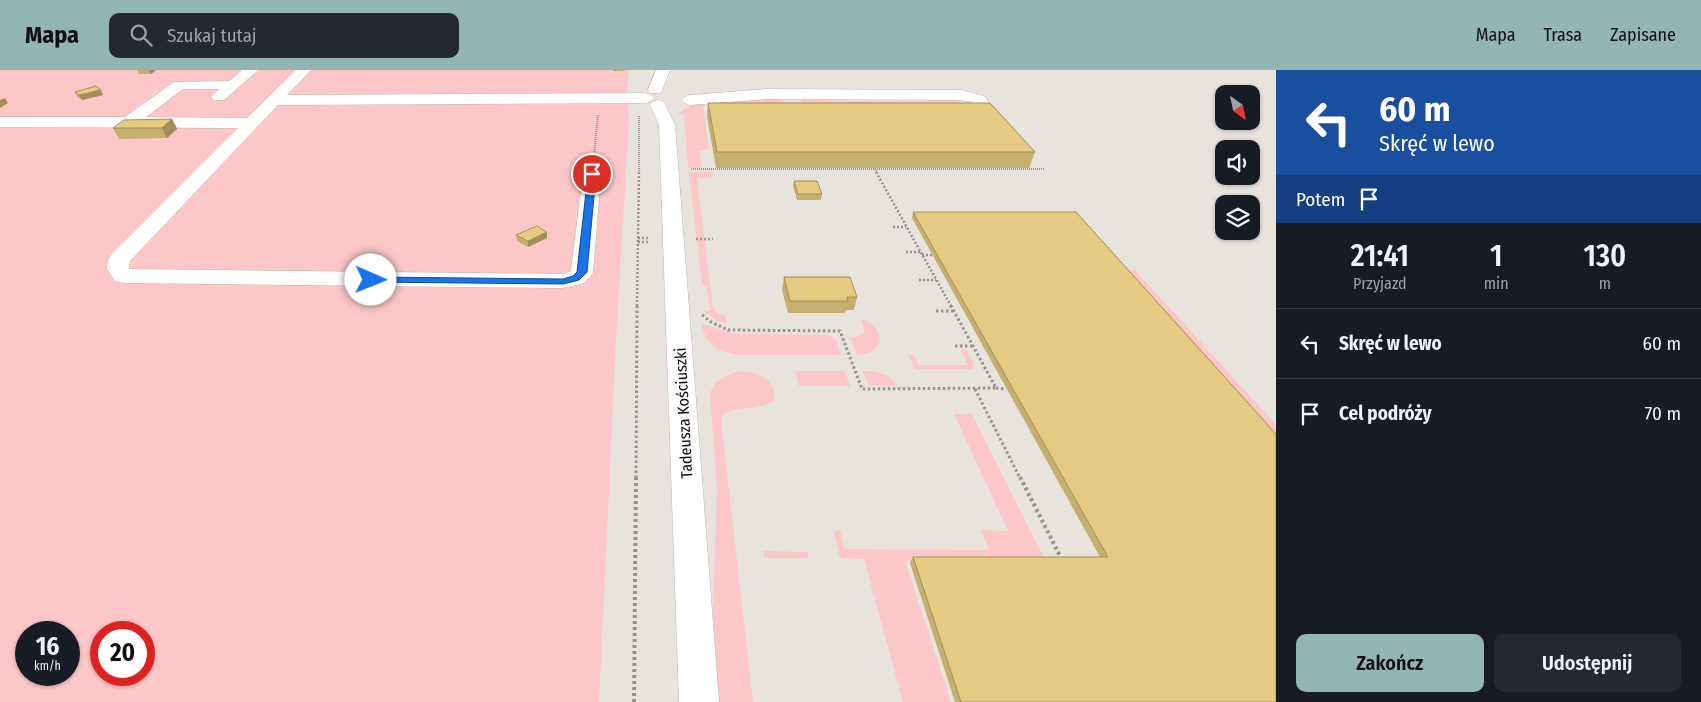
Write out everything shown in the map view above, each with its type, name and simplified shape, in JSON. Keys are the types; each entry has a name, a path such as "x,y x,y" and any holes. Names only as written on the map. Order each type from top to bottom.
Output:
{"street":[{"path":"129,122 198,70"},
{"path":"235,105 218,105 213,103 251,70"},
{"path":"304,70 261,108 119,260 118,269 123,276 563,282 576,278 582,272 592,174"},
{"name":"Tadeusza Kościuszki","path":"663,72 667,98 699,702"},
{"path":"179,85 233,85"},
{"path":"0,122 129,122 261,108 768,94 961,95 979,99 982,104"},
{"path":"791,94 798,112"},
{"path":"961,95 971,106 965,112"},
{"path":"717,112 735,112"}],"path":[{"path":"592,174 600,98"},
{"path":"634,702 639,114 630,107 667,98"},
{"path":"686,169 1044,170"},
{"path":"875,170 996,388"},
{"path":"894,227 906,227"},
{"path":"638,242 674,242"},
{"path":"906,252 932,255"},
{"path":"919,280 936,280"},
{"path":"701,305 702,315 711,322 728,330 840,331 862,390 1006,389"},
{"path":"936,311 953,311"},
{"path":"955,346 972,346"},
{"path":"975,389 1064,563"}],"shaded area":[{"path":"0,70 629,70 627,87 629,125 617,320 599,702 0,702"},
{"path":"769,98 781,100 787,104 777,108 775,104 703,104 709,149 699,151 702,168 688,168 684,114 680,114 686,108 721,99"},
{"path":"811,98 834,101 928,101 953,98 962,104 802,104 801,100"},
{"path":"689,172 712,172 714,177 697,178 713,307 716,312 725,316 726,321 724,323 715,320 709,314 705,314 705,311 710,311 707,286 702,285"},
{"path":"1123,270 1135,270 1276,425 1276,444"},
{"path":"861,319 874,326 880,340 877,347 871,351 857,355 851,338 865,334"},
{"path":"702,324 736,334 826,335 835,338 841,355 738,355 719,349 709,342"},
{"path":"961,349 966,349 974,365 972,369 915,369 909,355 913,354 919,365 968,365"},
{"path":"741,371 755,373 766,378 773,386 774,400 762,406 729,412 723,415 721,420 753,702 719,702 713,610 717,487 710,396 711,390 717,382 725,376"},
{"path":"795,371 845,371 850,386 799,386"},
{"path":"862,371 882,374 890,378 898,386 869,385"},
{"path":"954,414 972,414 1045,560 905,561 951,702 903,702 864,559 840,558 834,532 840,529 844,549 989,550 981,530 1008,531"},
{"path":"763,551 808,552 809,555 807,558 765,558"}],"building":[{"path":"96,86 101,90 79,95 75,92"},
{"path":"708,103 990,103 1035,152 717,152"},
{"path":"172,119 162,128 113,128 124,120"},
{"path":"794,181 817,181 822,194 798,194"},
{"path":"913,212 1076,212 1276,434 1276,702 961,702 913,557 1108,557"},
{"path":"537,226 547,232 528,241 516,235"},
{"path":"784,277 850,277 857,297 847,297 848,301 790,301"}],"route":[{"path":"371,280 563,282 576,278 582,272 592,174"}]}
